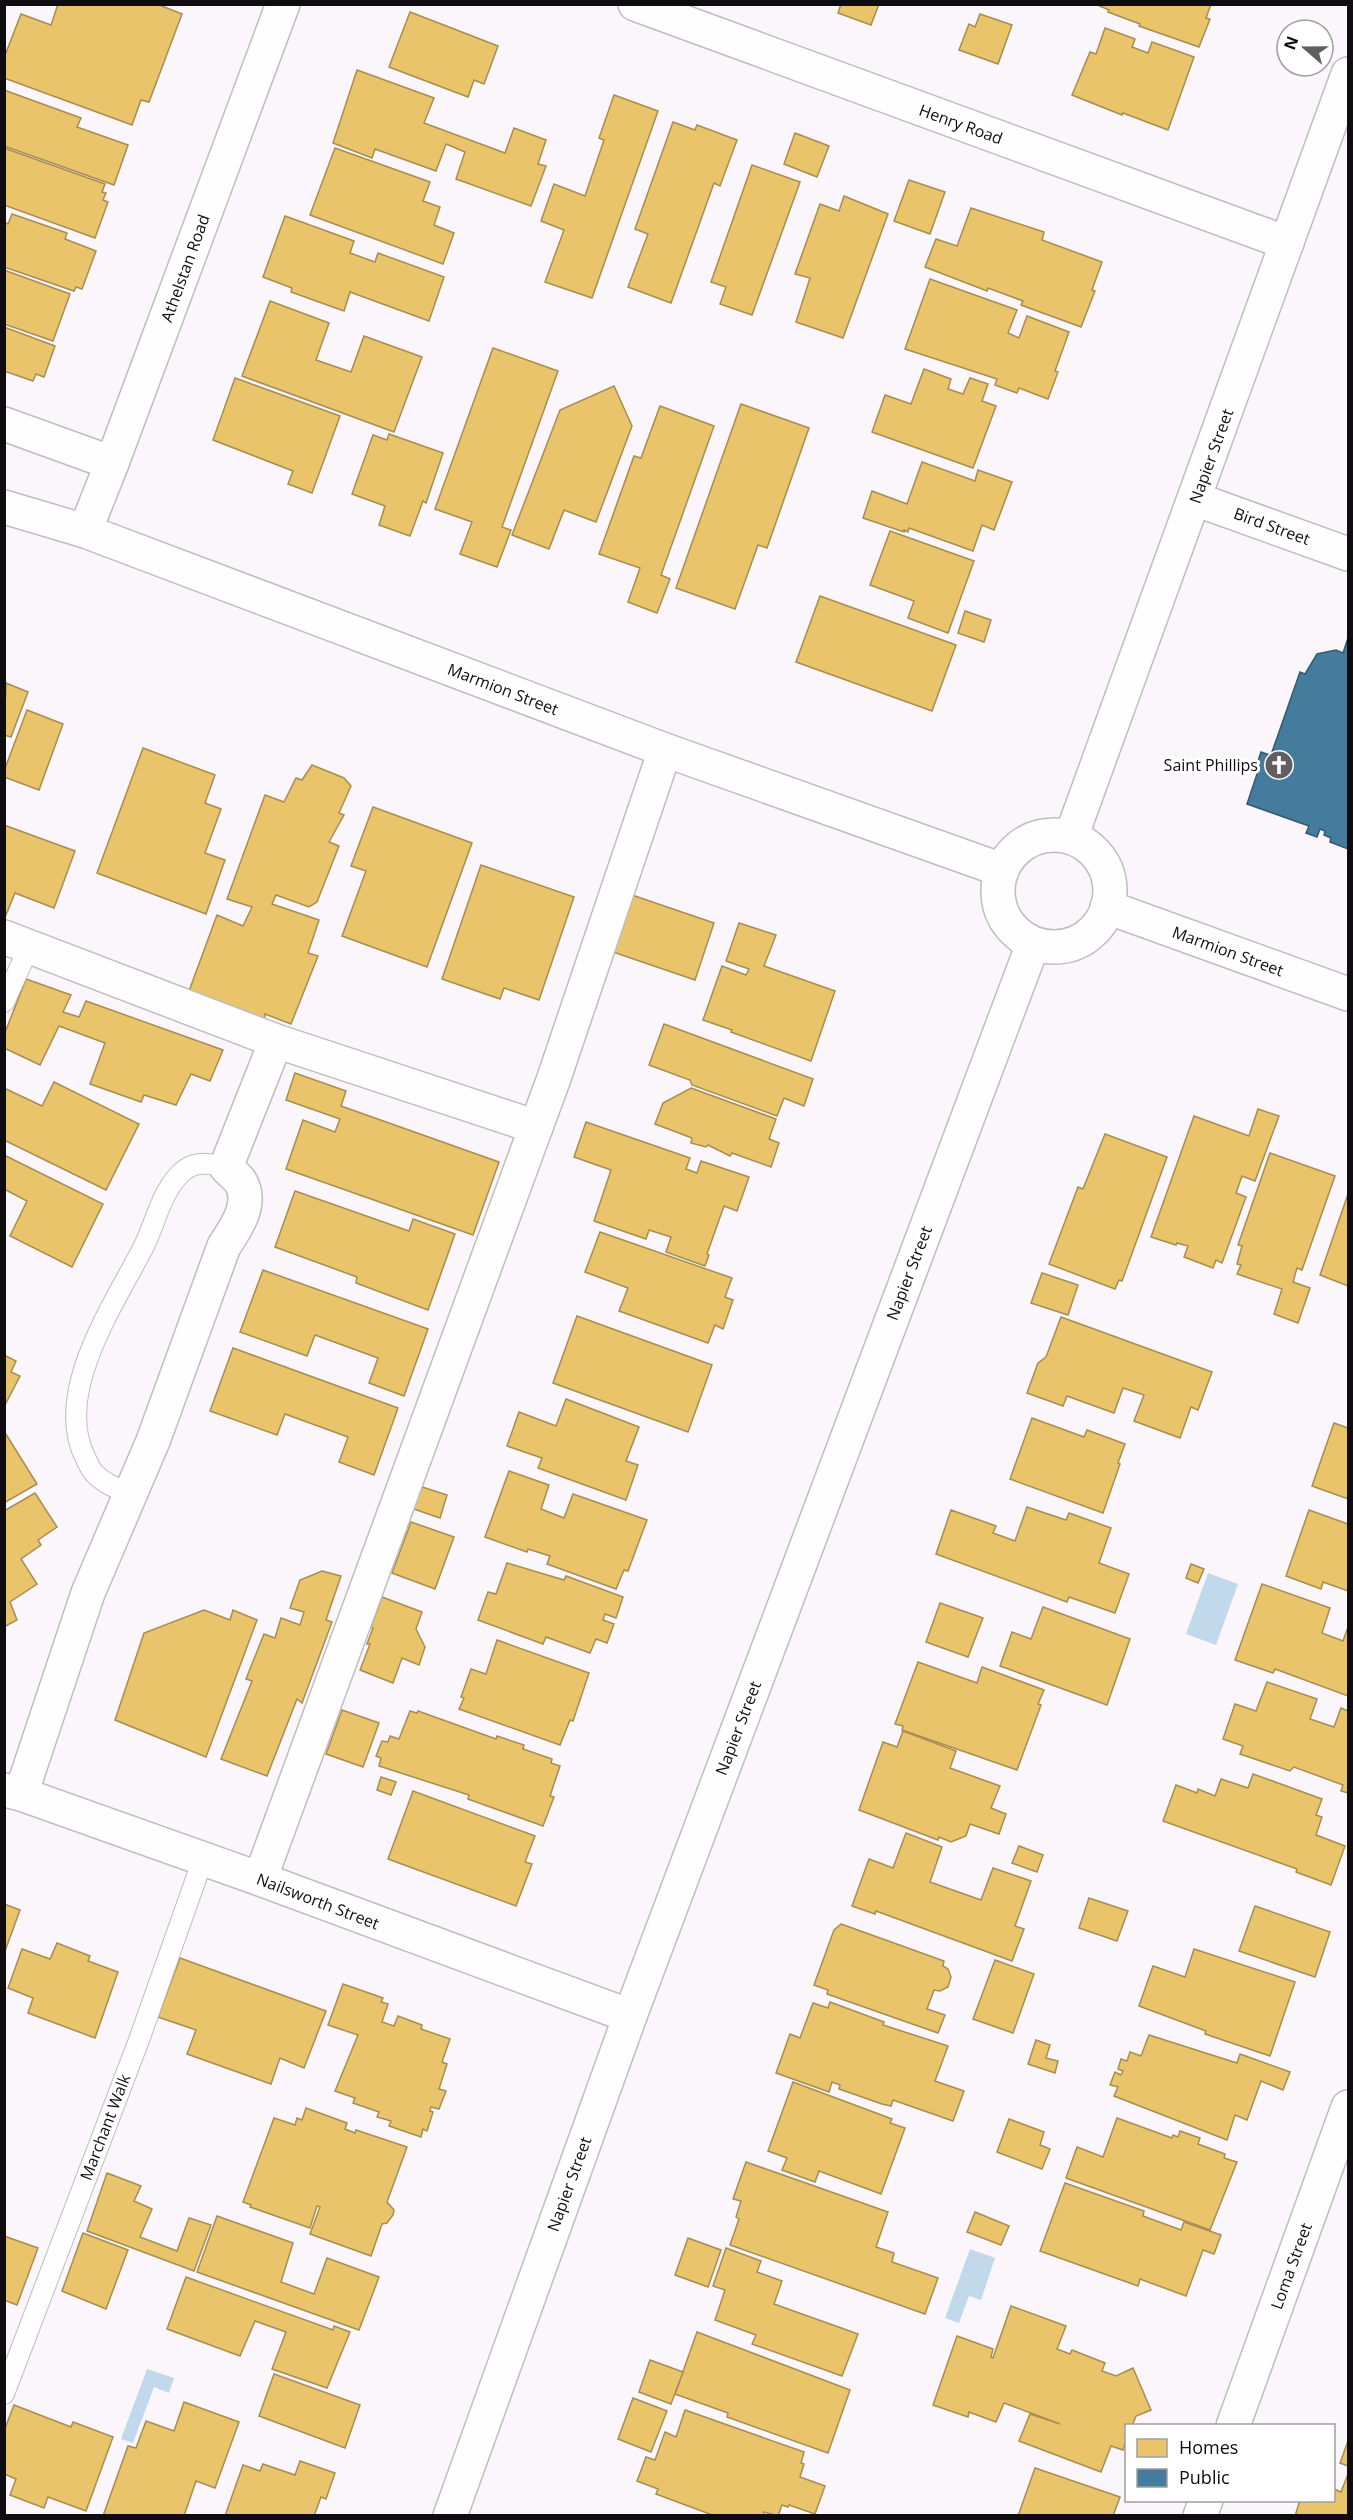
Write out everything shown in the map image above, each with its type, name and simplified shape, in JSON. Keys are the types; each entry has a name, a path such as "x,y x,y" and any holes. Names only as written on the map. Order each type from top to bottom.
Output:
{"street":[{"name":"Athelstan Road","path":"85,531 283,4"},
{"name":"Henry Road","path":"635,4 1287,243"},
{"name":"Napier Street","path":"1071,837 1348,74"},
{"path":"4,424 112,463"},
{"name":"Bird Street","path":"1195,499 1348,554"},
{"name":"Marmion Street","path":"4,507 85,531 664,750 1002,870"},
{"path":"260,1879 536,1127 664,750"},
{"path":"1054,834 1071,837 1085,844 1097,855 1106,869 1112,894 1104,917 1094,931 1081,941 1065,947 1033,944 1018,934 1006,921 999,905 998,887 1002,870 1010,855 1022,844 1038,837 1054,834"},
{"name":"Marmion Street","path":"1107,907 1348,994"},
{"path":"17,941 276,1041 536,1127"},
{"name":"Napier Street","path":"450,2516 630,2016 1033,944"},
{"path":"13,1792 88,1593 132,1494 224,1246 246,1206 240,1182 226,1167 276,1041"},
{"name":"Nailsworth Street","path":"13,1792 260,1879 630,2016"},
{"name":"Loma Street","path":"1234,2424 1348,2107"}],"lane":[{"path":"4,1002 17,941"},
{"path":"132,1494 107,1484 93,1473 78,1444 75,1409 82,1371 148,1238 170,1185 188,1168 209,1163 226,1167"},
{"name":"Marchant Walk","path":"4,2394 139,2040 202,1859"}],"water":[{"path":"1208,1573 1238,1584 1216,1645 1186,1634"},
{"path":"970,2249 995,2258 981,2300 969,2296 959,2323 945,2318"},
{"path":"147,2369 174,2378 169,2393 154,2387 133,2443 121,2439"}],"building: Homes":[{"path":"58,4 157,4 182,14 149,102 141,100 132,125 4,78 4,58 21,14 51,25"},
{"path":"841,4 879,4 871,25 838,13"},
{"path":"1095,4 1211,4 1206,18 1210,19 1199,47 1139,26 1140,24 1108,12 1109,10"},
{"path":"410,12 498,46 484,84 474,80 468,97 389,67"},
{"path":"980,14 1012,25 998,64 959,50 969,24 975,27"},
{"path":"1105,28 1135,39 1132,47 1148,53 1152,42 1194,57 1168,130 1072,95 1090,52 1096,54"},
{"path":"357,70 434,98 424,123 505,153 514,128 546,140 538,164 546,166 531,206 456,179 465,152 446,144 436,171 375,149 372,158 333,143"},
{"path":"4,90 81,118 77,127 128,145 114,185 4,146"},
{"path":"614,95 658,111 592,298 545,282 564,230 541,221 554,184 585,196 604,140 599,138"},
{"path":"673,122 695,130 697,125 737,140 720,186 714,183 671,303 628,287 648,234 635,229"},
{"path":"795,133 829,146 817,177 784,164"},
{"path":"4,148 105,184 102,192 106,193 103,200 108,202 95,238 4,205"},
{"path":"335,148 430,182 423,201 440,207 434,225 454,233 443,264 310,215"},
{"path":"752,165 800,182 752,315 720,304 726,287 711,282"},
{"path":"909,180 945,192 930,234 894,221"},
{"path":"844,196 888,214 843,338 796,322 810,278 795,274 820,204 839,211"},
{"path":"971,208 1044,232 1042,240 1102,262 1092,290 1095,291 1081,327 1021,305 1023,301 988,288 987,291 925,267 936,239 957,246"},
{"path":"12,214 67,233 65,239 96,251 82,289 76,287 74,291 4,267 4,222 8,224"},
{"path":"285,216 354,241 350,253 375,262 378,253 444,277 429,321 350,292 344,311 291,292 292,288 263,277"},
{"path":"4,270 70,294 53,341 4,324"},
{"path":"930,279 1017,310 1008,333 1019,338 1027,316 1069,332 1048,399 1019,388 1017,393 995,385 997,379 905,349"},
{"path":"270,301 329,323 316,360 351,372 364,336 422,357 394,432 242,376"},
{"path":"4,327 55,346 44,377 36,374 33,381 4,371"},
{"path":"493,348 558,371 502,527 511,530 497,567 460,554 472,522 435,509"},
{"path":"924,369 951,379 948,389 963,394 970,378 988,384 982,401 996,406 973,468 872,432 885,395 911,404"},
{"path":"235,378 340,416 312,493 288,484 293,471 213,440"},
{"path":"614,386 632,426 596,522 564,510 549,549 512,535 560,410"},
{"path":"741,404 809,428 767,548 758,545 735,609 676,588"},
{"path":"660,406 714,426 661,575 670,579 657,613 628,602 640,568 599,554 634,456 641,458"},
{"path":"389,434 443,453 426,503 423,501 410,536 379,525 385,506 352,494 373,435 387,440"},
{"path":"922,462 975,481 978,470 1012,482 994,530 982,525 973,551 909,528 908,532 904,530 904,532 863,518 872,491 907,504"},
{"path":"890,531 974,561 948,633 908,618 914,601 870,585"},
{"path":"820,596 956,645 932,711 796,662"},
{"path":"965,611 991,620 984,642 958,633"},
{"path":"6,683 28,692 11,737 4,735"},
{"path":"27,710 63,724 39,790 4,777 4,771"},
{"path":"143,748 215,775 205,803 221,809 205,853 225,860 206,914 97,873"},
{"path":"312,765 344,778 351,786 339,813 344,815 329,842 339,846 317,902 309,907 276,895 272,904 319,920 308,953 318,956 291,1024 265,1014 264,1021 189,991 217,915 243,926 252,907 227,899 265,795 284,802 296,778 302,780"},
{"path":"373,807 472,843 427,967 342,936 366,871 351,866"},
{"path":"4,825 75,851 54,908 15,893 4,920"},
{"path":"481,865 574,897 539,1000 504,988 500,999 442,979"},
{"path":"632,895 714,923 695,980 613,952"},
{"path":"739,923 776,935 764,966 835,991 811,1061 703,1020 722,966 746,975 749,969 726,961"},
{"path":"26,979 71,995 63,1012 79,1017 86,1001 223,1050 210,1081 191,1074 176,1105 144,1095 141,1102 90,1084 105,1043 59,1026 40,1065 4,1048 4,1035"},
{"path":"664,1024 813,1079 804,1106 784,1098 777,1116 692,1085 690,1080 649,1065"},
{"path":"295,1073 346,1091 341,1106 499,1162 473,1235 286,1169 303,1120 335,1132 340,1119 286,1100"},
{"path":"54,1082 139,1124 106,1190 4,1140 4,1088 42,1106"},
{"path":"691,1088 776,1119 769,1139 779,1143 771,1167 732,1153 730,1156 708,1145 706,1147 691,1143 692,1138 655,1124 663,1103"},
{"path":"1258,1109 1279,1116 1255,1181 1242,1176 1236,1193 1246,1197 1222,1263 1216,1260 1213,1268 1184,1257 1188,1246 1177,1243 1176,1245 1151,1237 1194,1116 1249,1136"},
{"path":"586,1122 690,1158 686,1169 697,1173 701,1161 749,1177 737,1211 724,1206 705,1266 666,1252 671,1237 649,1230 646,1239 594,1221 611,1170 574,1157"},
{"path":"1105,1134 1167,1157 1122,1281 1119,1280 1115,1289 1049,1264 1078,1187 1083,1189"},
{"path":"1270,1153 1335,1176 1302,1270 1297,1268 1293,1282 1310,1288 1298,1323 1274,1314 1282,1289 1237,1274 1241,1265 1237,1264 1242,1246 1238,1245"},
{"path":"4,1155 103,1204 72,1267 10,1236 27,1201 4,1189"},
{"path":"295,1191 409,1231 413,1219 455,1234 428,1310 356,1283 357,1277 275,1247"},
{"path":"1348,1194 1348,1286 1320,1275"},
{"path":"600,1232 732,1278 725,1297 733,1300 723,1329 715,1325 708,1343 619,1311 628,1288 585,1272"},
{"path":"263,1270 428,1329 404,1396 369,1383 378,1358 315,1335 307,1356 240,1332"},
{"path":"1042,1273 1078,1285 1068,1315 1031,1303"},
{"path":"577,1316 712,1365 688,1432 553,1383"},
{"path":"1061,1317 1212,1372 1198,1410 1191,1407 1180,1438 1134,1421 1144,1395 1123,1388 1114,1413 1067,1396 1063,1406 1027,1393 1038,1363 1046,1357"},
{"path":"233,1348 398,1408 374,1475 339,1462 348,1437 285,1414 277,1435 210,1411"},
{"path":"4,1355 16,1361 11,1372 20,1376 4,1407"},
{"path":"566,1399 639,1427 626,1461 638,1465 626,1500 538,1468 542,1458 507,1446 519,1412 556,1426"},
{"path":"1032,1418 1084,1437 1087,1430 1125,1444 1103,1513 1010,1479"},
{"path":"1334,1423 1348,1428 1348,1499 1312,1486"},
{"path":"4,1431 37,1484 4,1503"},
{"path":"509,1471 549,1485 541,1509 564,1518 573,1494 647,1520 628,1571 624,1570 616,1589 547,1564 550,1556 528,1549 527,1552 485,1537"},
{"path":"419,1486 447,1495 440,1518 411,1508"},
{"path":"35,1493 57,1527 38,1540 41,1545 21,1559 37,1584 10,1602 17,1620 4,1627 4,1511"},
{"path":"1027,1507 1066,1520 1069,1513 1111,1528 1099,1563 1129,1574 1115,1613 1069,1597 1067,1602 936,1554 951,1510 996,1526 993,1533 1015,1541"},
{"path":"1309,1510 1348,1524 1348,1591 1323,1582 1321,1589 1286,1576"},
{"path":"411,1522 454,1537 435,1589 392,1573"},
{"path":"507,1563 564,1580 566,1576 623,1597 616,1618 605,1614 603,1620 614,1624 607,1643 596,1639 590,1653 546,1637 543,1644 478,1620 488,1592 496,1594"},
{"path":"1191,1564 1204,1569 1198,1583 1186,1578"},
{"path":"322,1571 341,1576 326,1620 332,1622 302,1703 297,1699 267,1776 221,1759 252,1681 246,1679 264,1634 275,1638 281,1618 300,1625 304,1612 290,1608 300,1580"},
{"path":"1262,1584 1330,1608 1322,1633 1343,1641 1348,1627 1348,1696 1275,1669 1273,1673 1235,1660"},
{"path":"382,1597 422,1612 416,1629 425,1647 419,1665 402,1658 393,1683 360,1670 370,1644 367,1644 373,1628 371,1627"},
{"path":"940,1603 983,1618 968,1657 926,1642"},
{"path":"1043,1607 1130,1639 1107,1705 1000,1666 1012,1632 1031,1639"},
{"path":"204,1610 230,1620 233,1610 257,1620 206,1757 115,1720 144,1633"},
{"path":"497,1640 589,1673 573,1721 570,1720 560,1745 459,1709 471,1669 486,1674"},
{"path":"918,1662 977,1683 982,1667 1044,1690 1038,1704 1041,1705 1017,1770 902,1730 903,1726 895,1724"},
{"path":"1267,1682 1317,1699 1310,1719 1334,1727 1341,1708 1348,1711 1348,1793 1341,1791 1343,1785 1294,1767 1290,1771 1240,1754 1243,1746 1223,1739 1235,1704 1256,1711"},
{"path":"342,1710 379,1723 363,1767 326,1754"},
{"path":"410,1711 417,1713 418,1711 496,1739 497,1736 524,1745 523,1749 552,1759 551,1763 560,1766 550,1796 554,1797 543,1826 468,1799 469,1795 379,1766 381,1758 376,1756 382,1741 388,1742 390,1736 399,1739"},
{"path":"903,1731 956,1751 950,1768 1000,1786 991,1808 1006,1814 999,1834 970,1824 966,1836 951,1842 939,1837 938,1840 859,1810 883,1742 897,1747"},
{"path":"1253,1774 1322,1799 1316,1815 1322,1817 1316,1835 1345,1846 1331,1885 1296,1872 1297,1869 1163,1821 1176,1785 1197,1793 1198,1789 1215,1796 1221,1779 1248,1788"},
{"path":"381,1777 396,1782 391,1795 377,1790"},
{"path":"413,1791 535,1836 525,1862 532,1864 516,1906 388,1859"},
{"path":"906,1833 942,1847 930,1882 981,1900 993,1868 1031,1881 1015,1926 1024,1929 1012,1961 876,1911 875,1914 852,1906 869,1859 893,1868"},
{"path":"1019,1846 1043,1855 1037,1872 1012,1863"},
{"path":"1089,1898 1128,1911 1117,1941 1079,1928"},
{"path":"4,1904 20,1910 4,1954"},
{"path":"1255,1906 1330,1932 1315,1977 1239,1951"},
{"path":"841,1924 944,1961 943,1966 948,1969 951,1977 948,1987 940,1991 934,1990 927,2009 945,2015 938,2033 827,1994 828,1990 814,1985 834,1930"},
{"path":"57,1943 90,1956 88,1961 118,1972 95,2038 28,2013 33,1998 8,1988 22,1949 50,1959"},
{"path":"1194,1949 1295,1982 1270,2056 1205,2034 1206,2031 1139,2006 1153,1966 1185,1977"},
{"path":"180,1958 326,2011 304,2068 280,2058 271,2084 187,2054 196,2030 158,2017"},
{"path":"995,1960 1034,1974 1013,2033 973,2019"},
{"path":"343,1984 383,1998 381,2002 388,2004 382,2022 394,2026 398,2016 422,2025 421,2029 450,2039 442,2062 447,2064 439,2089 446,2091 439,2109 431,2107 430,2111 433,2112 427,2131 423,2129 421,2137 389,2126 391,2121 377,2117 379,2112 353,2103 355,2098 335,2091 358,2035 328,2025"},
{"path":"830,2002 884,2022 883,2025 948,2046 935,2081 964,2091 953,2121 893,2100 891,2106 882,2104 839,2089 840,2085 832,2082 829,2092 776,2073 790,2034 800,2038 813,2003 828,2008"},
{"path":"1149,2035 1237,2063 1240,2054 1290,2072 1283,2090 1261,2081 1247,2120 1235,2115 1227,2140 1114,2096 1118,2087 1110,2085 1115,2072 1121,2075 1123,2071 1118,2069 1121,2059 1127,2061 1130,2052 1141,2056"},
{"path":"1036,2040 1050,2045 1046,2058 1058,2061 1055,2073 1028,2064"},
{"path":"793,2082 892,2119 890,2123 905,2128 881,2194 819,2171 815,2182 782,2170 787,2158 768,2151"},
{"path":"306,2108 347,2123 345,2129 355,2133 356,2130 407,2147 387,2202 394,2210 393,2215 387,2223 382,2224 371,2256 310,2234 320,2207 317,2206 310,2228 250,2207 251,2205 243,2202 274,2118 295,2125 297,2118 302,2120"},
{"path":"1117,2118 1172,2138 1173,2135 1178,2137 1180,2131 1200,2138 1198,2144 1225,2154 1224,2158 1237,2162 1210,2230 1066,2178 1077,2147 1103,2157"},
{"path":"1009,2119 1044,2132 1040,2145 1050,2149 1042,2169 997,2152"},
{"path":"746,2162 888,2212 876,2247 894,2253 892,2262 938,2278 925,2314 730,2245 739,2219 736,2217 741,2201 733,2199"},
{"path":"107,2173 141,2186 134,2201 152,2209 140,2237 177,2251 189,2218 211,2225 194,2271 87,2231"},
{"path":"1065,2183 1144,2211 1143,2216 1181,2230 1184,2222 1221,2235 1214,2254 1203,2250 1186,2296 1140,2279 1138,2286 1040,2251"},
{"path":"975,2212 1009,2226 1001,2245 967,2232"},
{"path":"217,2216 293,2243 281,2282 314,2294 327,2258 379,2277 359,2330 197,2272"},
{"path":"83,2233 128,2250 106,2309 62,2291"},
{"path":"4,2236 38,2248 17,2305 4,2300"},
{"path":"688,2238 721,2250 708,2287 675,2275"},
{"path":"726,2248 761,2261 757,2272 782,2281 774,2304 858,2334 842,2376 752,2344 756,2335 715,2320 725,2290 713,2286"},
{"path":"186,2277 333,2330 334,2326 350,2332 327,2388 272,2369 286,2332 255,2321 240,2356 167,2329"},
{"path":"1011,2306 1066,2326 1057,2349 1070,2354 1072,2350 1105,2363 1102,2371 1116,2376 1133,2368 1151,2410 1136,2416 1133,2424 1125,2424 1123,2450 1111,2446 1101,2472 1019,2441 1030,2414 1060,2424 1004,2403 996,2422 969,2412 968,2417 933,2405 957,2336 993,2349 991,2357 993,2358"},
{"path":"697,2332 850,2390 828,2453 727,2417 728,2413 675,2394"},
{"path":"650,2360 683,2372 671,2404 639,2392"},
{"path":"274,2374 360,2405 345,2448 259,2416"},
{"path":"633,2398 667,2411 651,2452 618,2439"},
{"path":"184,2402 239,2422 215,2488 196,2481 184,2516 103,2516 128,2446 136,2448 146,2421 174,2431"},
{"path":"14,2405 71,2427 73,2422 113,2437 86,2511 48,2497 44,2508 10,2495 16,2479 4,2474 4,2431"},
{"path":"685,2410 804,2452 801,2463 804,2464 800,2477 825,2486 815,2514 789,2505 788,2507 782,2505 778,2516 764,2512 763,2516 715,2516 656,2494 658,2489 637,2481 646,2457 655,2460 665,2432 676,2437"},
{"path":"1348,2441 1348,2466 1340,2463"},
{"path":"300,2461 335,2473 326,2499 321,2497 314,2516 225,2516 243,2465 260,2471 263,2464 295,2475"},
{"path":"1035,2468 1120,2497 1113,2516 1018,2516"},
{"path":"1348,2474 1348,2516 1295,2516 1299,2502 1335,2502 1335,2489 1341,2492"}],"building: Public":[{"path":"1348,638 1348,849 1330,842 1331,838 1324,835 1325,831 1320,829 1317,837 1306,833 1309,826 1247,804 1258,771 1255,770 1261,752 1288,761 1289,758 1272,752 1300,672 1305,674 1317,654 1336,650 1343,653"}],"place":[{"name":"Saint Phillips","path":"1279,765"}]}
